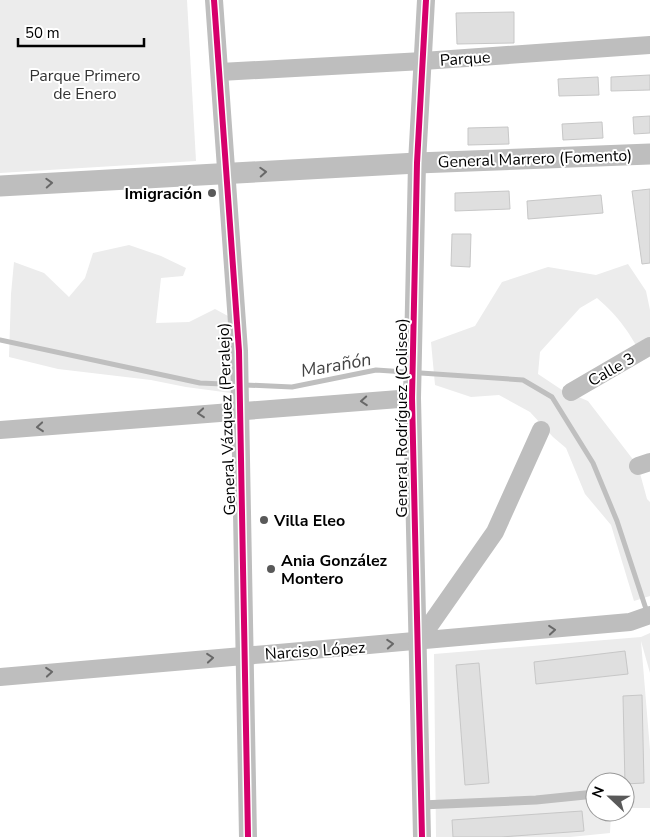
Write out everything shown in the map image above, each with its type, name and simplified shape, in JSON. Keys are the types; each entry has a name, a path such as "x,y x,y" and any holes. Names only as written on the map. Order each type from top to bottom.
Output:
{"street":[{"name":"General Vázquez (Peralejo)","path":"214,0 241,410 248,837"},
{"name":"General Rodríguez (Coliseo)","path":"422,837 412,398 417,163 426,0"},
{"name":"Parque","path":"220,72 423,61 650,45"},
{"name":"General Marrero (Fomento)","path":"0,186 417,163 650,154"},
{"name":"Calle 3","path":"571,392 650,346"},
{"path":"0,430 412,398"},
{"path":"418,642 495,532 541,430"},
{"name":"Narciso López","path":"0,677 630,622 650,615"}],"lane":[{"path":"421,806 536,800 585,795"}],"green space":[{"name":"Parque Primero de Enero","path":"0,0 187,0 196,161 0,173"},
{"path":"129,245 161,256 186,268 183,276 161,278 156,323 189,322 215,309 228,316 231,393 151,380 58,369 9,357 14,262 44,273 69,297 85,278 93,253"},
{"path":"628,264 646,291 650,310 650,356 644,360 624,326 597,298 580,308 540,352 538,374 562,390 588,401 638,466 647,499 650,502 650,596 634,601 611,525 585,494 566,448 530,412 499,395 471,397 435,385 431,342 475,326 502,282 548,267 596,275"},
{"path":"650,633 650,673 641,641 650,750 650,808 635,808 635,772 585,772 585,822 611,822 610,833 570,837 436,837 434,654 641,637"}],"building":[{"path":"514,12 514,43 457,44 456,13"},
{"path":"650,75 650,90 611,91 611,77"},
{"path":"598,77 599,95 559,96 558,79"},
{"path":"650,116 650,133 634,134 633,117"},
{"path":"602,122 603,138 563,140 562,124"},
{"path":"508,127 509,144 468,145 468,128"},
{"path":"650,189 650,263 642,264 632,191"},
{"path":"509,191 510,209 455,211 455,193"},
{"path":"601,195 603,213 528,219 527,201"},
{"path":"452,234 471,234 470,267 451,266"},
{"path":"625,651 628,674 536,684 534,662"},
{"path":"479,663 489,783 465,785 456,665"},
{"path":"642,695 644,783 635,783 635,772 625,772 623,696"},
{"path":"582,811 584,831 501,837 453,837 452,820"}],"waterway":[{"name":"Marañón","path":"0,340 200,383 292,387 376,370 523,380 552,397 593,463 617,521 647,612"}],"cycle path":[{"path":"214,0 239,351 248,837"},
{"path":"422,837 412,398 417,163 426,0"}],"place":[{"name":"Imigración","path":"212,193"},
{"name":"Villa Eleo","path":"264,520"},
{"name":"Ania González Montero","path":"271,569"}]}
